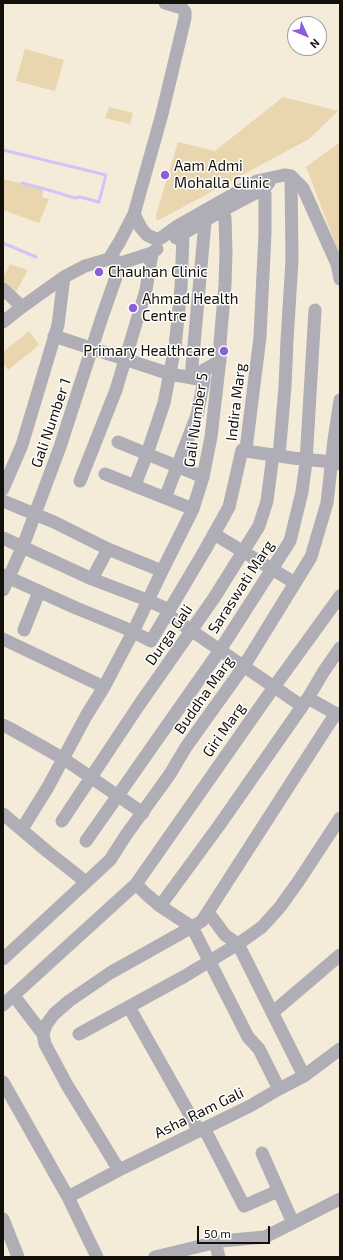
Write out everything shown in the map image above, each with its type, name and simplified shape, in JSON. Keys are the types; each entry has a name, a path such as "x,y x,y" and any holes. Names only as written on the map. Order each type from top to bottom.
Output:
{"street":[{"name":"Gali Number 1","path":"5,581 23,546 60,448 92,349 120,241 134,214 162,114 185,18 185,12 182,8 165,3"},
{"path":"134,214 141,228 150,238 162,241 183,235 204,222 221,206 257,181 276,176 291,176 303,188 338,264 340,279"},
{"path":"80,481 116,390 146,290 152,253 176,227 221,206 263,189 276,176"},
{"name":"Durga Gali","path":"62,821 92,778 139,705 192,631 244,552 259,526 267,500 276,456 285,387 292,260 291,176"},
{"name":"Indira Marg","path":"136,626 151,641 229,507 242,450 246,451 260,337 265,240 263,189"},
{"name":"Gali Number 5","path":"22,829 36,808 64,759 136,626 147,600 193,509 204,477 211,436 221,350 220,343 225,285 226,251 225,218 221,206"},
{"path":"165,498 197,415 197,379 204,222"},
{"path":"135,485 164,403 170,374 175,347 181,288 183,235"},
{"path":"3,322 64,277 85,266 152,253"},
{"path":"3,489 22,445 58,325 64,277"},
{"path":"3,289 22,307"},
{"name":"Saraswati Marg","path":"86,841 220,650 290,541 302,492 306,460 316,310"},
{"path":"54,336 170,374 197,379"},
{"path":"197,379 204,370 220,361"},
{"name":"Buddha Marg","path":"3,959 110,860 170,774 186,747 244,666 311,557 327,503 336,463 334,440 340,400"},
{"path":"118,442 204,477"},
{"path":"246,451 336,463"},
{"path":"105,474 193,509"},
{"path":"3,501 54,522 108,549 162,571"},
{"path":"214,534 295,583"},
{"path":"3,538 92,579 147,600 168,612 192,631 274,687 305,702 338,714 202,920 192,928 110,973 69,1001 54,1014 46,1025 43,1034"},
{"path":"92,579 108,549"},
{"path":"5,581 136,626"},
{"path":"24,630 39,592"},
{"name":"Giri Marg","path":"3,1005 136,884 274,687 340,596"},
{"path":"3,639 104,687"},
{"path":"160,906 218,827 305,702 340,648"},
{"path":"3,726 64,759 143,813"},
{"path":"3,814 86,882"},
{"path":"80,1034 209,962 262,927 280,907 298,882 340,818"},
{"path":"136,884 160,906 192,928 248,1037 259,1049 279,1089"},
{"path":"208,912 225,935 238,944 304,1076"},
{"path":"272,1013 340,955"},
{"path":"14,996 43,1034 45,1044 67,1085 119,1170"},
{"path":"130,1007 244,1206 278,1190"},
{"name":"Asha Ram Gali","path":"68,1196 250,1106 304,1076 340,1049"},
{"path":"4,1085 68,1196 97,1257"},
{"path":"262,1153 292,1223"},
{"path":"155,1257 215,1242 265,1237 340,1200"},
{"path":"3,1219 18,1257"},
{"path":"215,1242 219,1257"}],"shaded area":[{"path":"25,49 64,60 55,91 16,81"},
{"path":"283,97 338,111 309,139 157,221 156,215 178,142 215,151"},
{"path":"109,107 133,113 130,124 105,118"},
{"path":"340,142 340,256 306,167"},
{"path":"3,179 44,189 42,197 49,199 39,223 3,210"},
{"path":"10,264 28,270 16,292 3,281"},
{"path":"29,331 39,345 8,370 3,363 3,352"}],"waterway":[{"path":"3,150 106,175 99,202 80,197 75,198 22,183"},
{"path":"3,243 36,257"}],"place":[{"name":"Aam Admi Mohalla Clinic","path":"165,175"},
{"name":"Chauhan Clinic","path":"99,272"},
{"name":"Ahmad Health Centre","path":"133,308"},
{"name":"Primary Healthcare","path":"224,351"}]}
